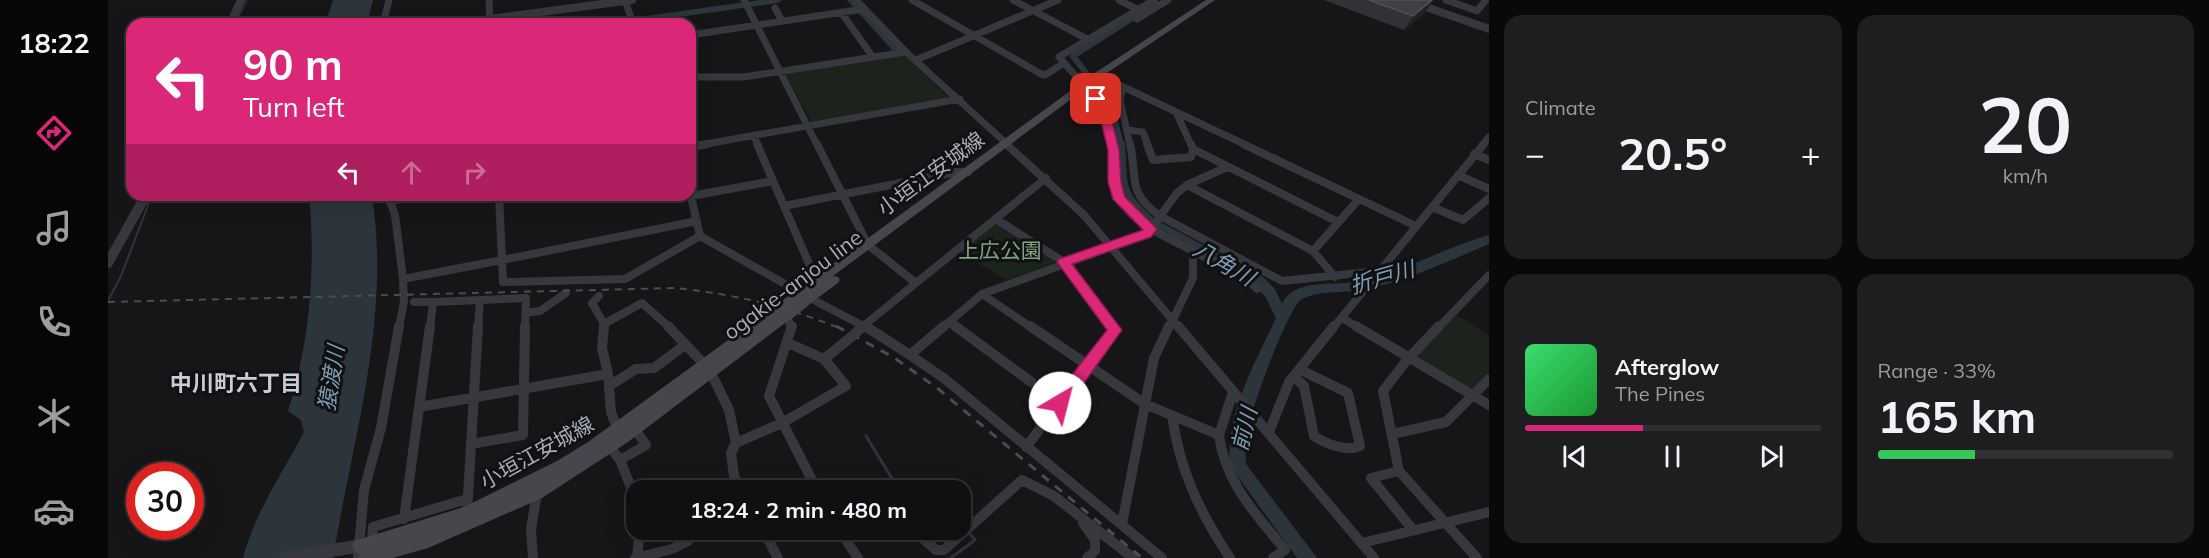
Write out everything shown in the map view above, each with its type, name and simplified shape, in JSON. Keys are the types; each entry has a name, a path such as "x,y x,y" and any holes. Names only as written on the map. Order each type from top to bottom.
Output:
{"main road":[{"name":"小垣江安城線","path":"365,552 467,513 620,434 805,298 817,282 870,248 968,172 1008,146 1211,0"},
{"path":"1101,77 1222,0"},
{"name":"ogakie-anjou line","path":"365,552 428,540 537,493 610,447 620,434 635,429 708,369 788,315 805,298 870,248 1008,146"}],"street":[{"path":"233,18 242,0"},
{"path":"384,18 389,0"},
{"path":"489,0 490,18"},
{"path":"515,18 628,0 630,18"},
{"path":"855,0 861,9 906,52 960,99 1084,215 1374,558"},
{"path":"912,0 1041,74 1045,75 1064,63"},
{"path":"1013,0 1089,40"},
{"path":"916,60 1058,0"},
{"path":"1119,0 1146,13"},
{"path":"1079,80 1059,57 1154,0"},
{"path":"1137,19 1168,0"},
{"path":"1406,0 1489,29"},
{"path":"1446,0 1477,11 1486,0"},
{"path":"746,3 870,248 916,283"},
{"path":"775,8 782,21"},
{"path":"696,34 861,9"},
{"path":"841,12 872,56"},
{"path":"696,77 744,77 906,52"},
{"path":"1101,77 1416,226"},
{"path":"1123,87 1119,100 1128,130 1135,189 1143,204 1160,217 1282,281 1379,271"},
{"path":"1094,95 1105,110 1113,150 1114,182 1119,199 1151,229 1248,280 1257,289"},
{"path":"696,146 960,99"},
{"path":"1105,110 1121,111"},
{"path":"1128,130 1143,132 1153,160 1191,157 1192,149 1176,112"},
{"path":"754,136 817,282"},
{"path":"1265,428 1289,382 1489,137"},
{"path":"1192,149 1338,222"},
{"path":"1474,154 1489,160"},
{"path":"910,355 982,294 1064,262 1147,234 1177,193 1187,185 1227,167"},
{"path":"784,206 968,172"},
{"path":"1458,175 1489,189"},
{"path":"824,359 1046,178"},
{"path":"696,193 773,181"},
{"path":"1187,185 1313,251 1335,277"},
{"path":"1432,207 1463,220 1489,198"},
{"path":"1313,251 1359,199"},
{"path":"108,263 143,201"},
{"path":"365,552 364,490 381,428 404,301 395,215 390,201"},
{"path":"499,201 503,282 625,279 700,236"},
{"path":"693,201 700,236 805,298 910,355 945,379 1162,558"},
{"path":"996,219 1064,262 1115,330 1026,447"},
{"path":"403,279 697,221"},
{"path":"1122,524 1154,358 1192,278 1193,251"},
{"path":"1248,280 1259,269"},
{"path":"1477,558 1399,471 1383,391 1410,358 1489,274"},
{"path":"526,313 540,312 566,293"},
{"path":"982,294 1145,404 1219,435"},
{"path":"599,296 592,303 604,324 602,348 608,374 610,414 620,434"},
{"path":"414,302 526,298 523,435 471,444"},
{"path":"467,513 472,398 480,300"},
{"path":"404,519 433,302"},
{"path":"604,324 642,303 654,310 708,369 729,410 736,443 731,453 736,480"},
{"path":"788,315 792,326 788,344 769,396 812,480"},
{"path":"1342,318 1489,405"},
{"path":"949,322 1060,403"},
{"path":"736,443 782,423 846,386 824,359 788,344"},
{"path":"609,386 636,369 654,368 685,345"},
{"path":"1297,373 1348,393 1360,446 1354,449 1322,442 1314,436 1304,386 1297,373"},
{"path":"419,407 608,374"},
{"path":"1392,434 1446,422 1489,379"},
{"path":"1233,393 1219,435 1220,452 1229,480 1288,554 1272,558"},
{"path":"1172,415 1180,464 1190,490 1230,558"},
{"path":"620,460 645,445 635,429"},
{"path":"610,447 620,460 628,480"},
{"path":"1399,471 1371,478 1413,530"},
{"path":"971,524 1022,480 1054,496 1133,558"},
{"path":"533,558 531,529 537,493"},
{"path":"365,552 374,527 467,499"},
{"path":"1362,543 1489,512"},
{"path":"1078,516 1095,540 1095,551 1087,558"},
{"path":"639,540 636,558 672,549 688,540"},
{"path":"768,540 778,558"},
{"path":"846,540 858,558"},
{"path":"925,540 936,550 944,550 954,540"},
{"path":"285,558 365,552"}],"green space":[{"path":"903,54 951,99 812,123 785,73"},
{"name":"上広公園","path":"995,223 1054,260 1054,263 1006,280 960,252"},
{"path":"1456,315 1489,335 1489,372 1472,389 1466,388 1420,360 1417,355"}],"water":[{"path":"333,0 373,0 368,18 327,18"},
{"path":"309,201 373,201 377,241 377,287 373,332 367,378 333,558 243,558 254,525 304,432 301,420 288,411 302,359 306,332 311,277"}],"building":[{"path":"1369,0 1432,0 1413,16"}],"waterway":[{"path":"238,18 247,0"},
{"name":"猿渡川","path":"653,18 778,0"},
{"name":"猿渡川","path":"851,0 895,48"},
{"path":"1086,73 1073,56 1156,3"},
{"path":"1104,91 1110,100 1121,145"},
{"path":"1121,144 1123,179 1128,195 1151,221"},
{"path":"108,301 121,276 150,201"},
{"name":"八角川","path":"1151,221 1258,281 1270,293 1283,318"},
{"name":"折戸川","path":"1283,318 1291,300 1304,292 1349,288 1385,280 1489,239"},
{"name":"前川","path":"1283,318 1254,383 1239,430 1236,450 1238,466 1308,558"},
{"path":"866,436 893,480"},
{"path":"951,558 975,540 971,535"}],"railway":[{"path":"108,302 676,288 759,302 839,328"},
{"path":"836,326 893,357 937,388 1142,558"}],"district":[{"name":"中川町六丁目","path":"236,383"}],"route":[{"path":"1060,403 1115,330 1064,262 1147,234 1151,229 1130,212 1119,199 1114,182 1113,150 1105,117 1096,99"}]}
